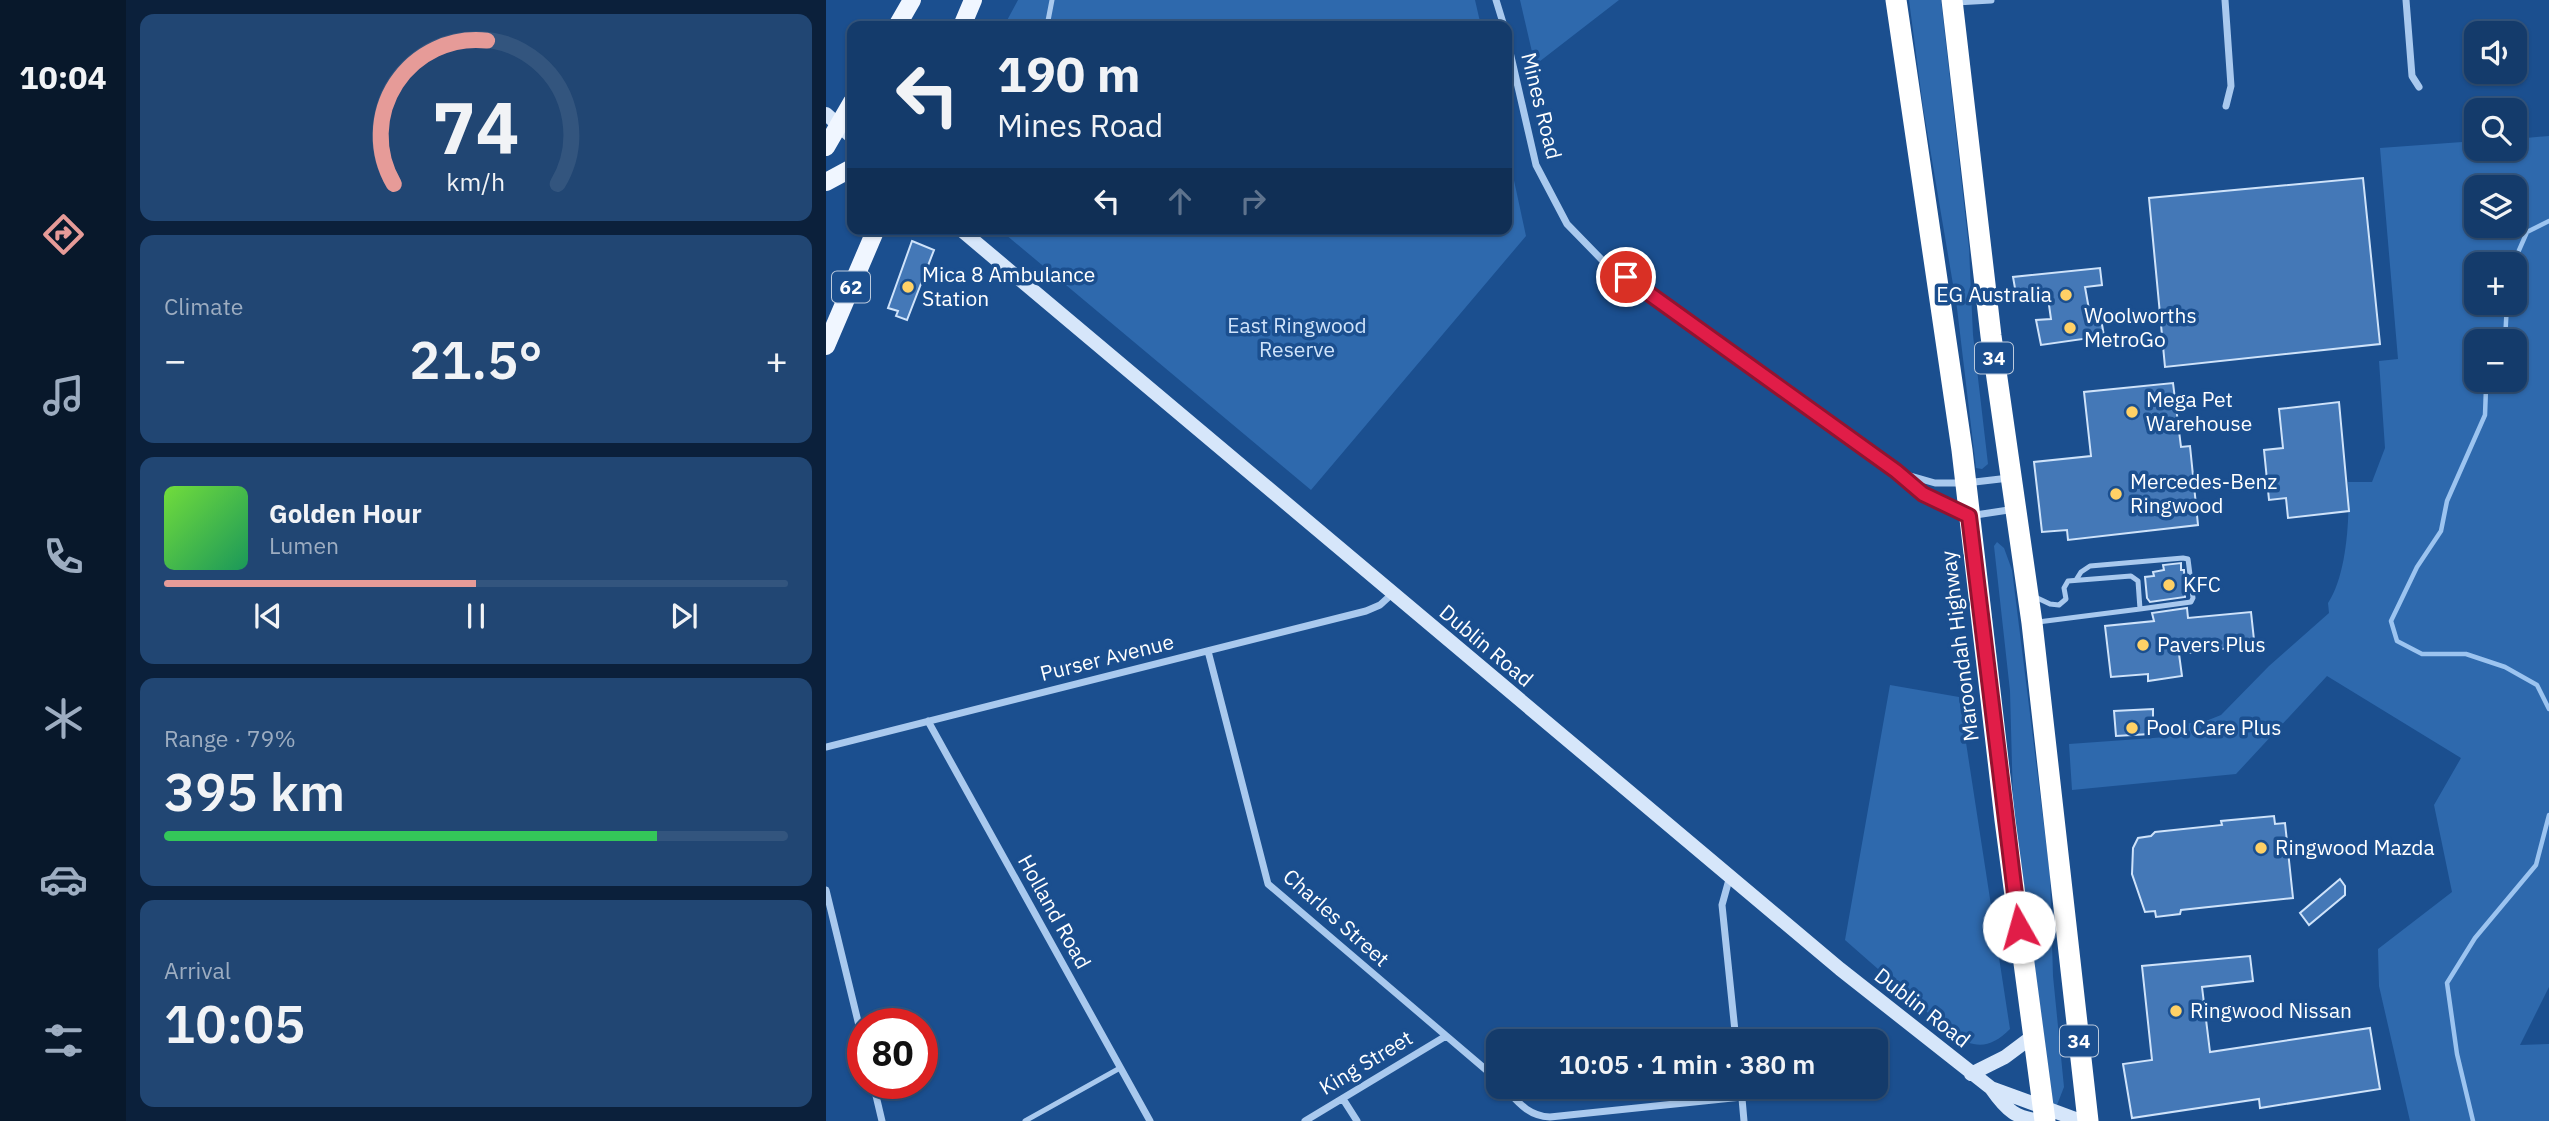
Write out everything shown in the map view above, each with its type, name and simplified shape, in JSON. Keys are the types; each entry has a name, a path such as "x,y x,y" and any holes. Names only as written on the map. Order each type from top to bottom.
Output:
{"highway":[{"name":"Maroondah Highway","path":"1896,0 1939,280 1966,483 2044,1117"},
{"name":"34","path":"1952,1 1967,144 2032,623 2088,1121"}],"main road":[{"path":"900,21 912,0"},
{"path":"964,21 973,0"},
{"path":"826,148 839,126"},
{"path":"826,182 847,171"},
{"name":"62","path":"826,346 873,235"},
{"name":"Dublin Road","path":"967,235 1902,1021 1991,1088 2044,1117 2081,1121"},
{"path":"1971,1074 2005,1057 2033,1036"}],"street":[{"path":"1496,0 1502,21"},
{"path":"1952,1 1991,0"},
{"path":"2225,0 2231,86 2226,106"},
{"path":"2406,0 2412,76 2419,87"},
{"name":"Mines Road","path":"1512,61 1536,165 1567,224 1603,261 1896,471 1923,494 1969,516"},
{"name":"Mines Road","path":"1896,471 1935,483 1966,483 2011,477"},
{"path":"1969,516 2015,509"},
{"name":"Purser Avenue","path":"826,747 1366,611 1380,605 1392,594"},
{"name":"Charles Street","path":"1208,651 1268,884 1486,1070"},
{"name":"Holland Road","path":"928,721 1150,1121"},
{"path":"1730,876 1722,905 1735,1029"},
{"path":"826,890 855,1008"},
{"name":"King Street","path":"1305,1121 1446,1035"},
{"path":"877,1099 882,1121"},
{"path":"1343,1099 1357,1121"},
{"path":"1515,1099 1536,1116 1550,1117 1723,1099"},
{"path":"1742,1099 1744,1121"}],"lane":[{"path":"1048,21 1052,0"},
{"path":"2032,623 2191,603 2193,598 2188,559 2090,566 2076,580"},
{"path":"2027,593 2059,606 2066,599 2064,588 2068,581 2131,576 2138,581 2140,609"},
{"path":"1026,1121 1120,1068"}],"green space":[{"path":"1018,0 1475,0 1480,21 1007,21"},
{"path":"1520,0 1619,0 1535,65"},
{"path":"1909,0 1941,0 1969,248 1973,335 1988,464 1982,469 1976,468 1957,308 1923,107"},
{"path":"2549,136 2549,987 2520,1045 2549,1044 2549,1121 2410,1121 2379,986 2378,949 2452,892 2434,805 2461,758 2327,676 2236,774 2072,790 2069,744 2167,737 2183,724 2206,721 2221,715 2269,666 2329,613 2328,603 2339,577 2346,545 2348,482 2372,482 2385,448 2379,361 2398,359 2380,148 2464,142 2464,161 2527,161 2527,138"},
{"name":"East Ringwood Reserve","path":"1512,171 1526,236 1311,490 1006,235 1512,235"},
{"path":"1997,542 2004,548 2012,570 2050,874 2053,976 2064,1087 2057,1105 2053,1105 2013,802 2010,691 1994,546"},
{"path":"1890,685 1959,697 2010,1029 1996,1040 1982,1045 1952,1034 1845,940"}],"building":[{"path":"2363,178 2380,344 2165,367 2149,198"},
{"name":"Mica 8 Ambulance Station","path":"912,241 934,250 907,320 896,316 898,311 888,308"},
{"path":"2100,268 2102,285 2085,287 2090,315 2100,313 2104,336 2041,345 2036,320 2051,319 2047,291 2016,294 2013,277"},
{"name":"Mercedes-Benz Ringwood","path":"2173,383 2181,447 2190,446 2198,525 2068,540 2067,530 2042,532 2034,462 2091,456 2084,392"},
{"path":"2339,402 2349,511 2288,518 2286,498 2269,500 2264,450 2283,448 2279,409"},
{"name":"KFC","path":"2181,563 2181,570 2184,570 2185,597 2150,602 2147,598 2145,577 2154,576 2153,572 2164,570 2163,565"},
{"name":"Pavers Plus","path":"2187,608 2188,618 2251,612 2254,640 2239,647 2179,654 2182,676 2148,681 2148,674 2111,677 2105,626 2154,621 2152,613"},
{"name":"Pool Care Plus","path":"2153,709 2153,721 2149,721 2150,734 2116,736 2114,711"},
{"path":"2274,816 2275,824 2285,823 2293,898 2181,910 2180,914 2156,917 2155,911 2145,912 2132,874 2133,848 2138,838 2151,836 2155,832 2222,825 2221,821"},
{"path":"2340,879 2345,886 2345,895 2309,925 2300,913"},
{"path":"2250,956 2253,981 2202,987 2210,1052 2370,1028 2380,1089 2260,1108 2259,1099 2132,1118 2123,1064 2152,1060 2142,966"}],"waterway":[{"path":"2518,252 2527,232 2549,221"},
{"path":"2506,315 2506,329"},
{"path":"2486,392 2485,415 2447,501 2441,531 2417,567 2391,621 2397,641 2422,654 2466,654 2505,667 2537,685 2549,709"},
{"path":"2473,1121 2457,1054 2447,983 2475,938 2536,865 2549,815"}],"place":[{"name":"Mica 8 Ambulance Station","path":"908,287"},
{"name":"EG Australia","path":"2066,295"},
{"name":"Woolworths MetroGo","path":"2070,328"},
{"name":"Mega Pet Warehouse","path":"2132,412"},
{"name":"Mercedes-Benz Ringwood","path":"2116,494"},
{"name":"KFC","path":"2169,585"},
{"name":"Pavers Plus","path":"2143,645"},
{"name":"Pool Care Plus","path":"2132,728"},
{"name":"Ringwood Mazda","path":"2261,848"},
{"name":"Ringwood Nissan","path":"2176,1011"}],"route":[{"path":"1626,277 1896,471 1912,487 1969,516 2019,927"}]}
